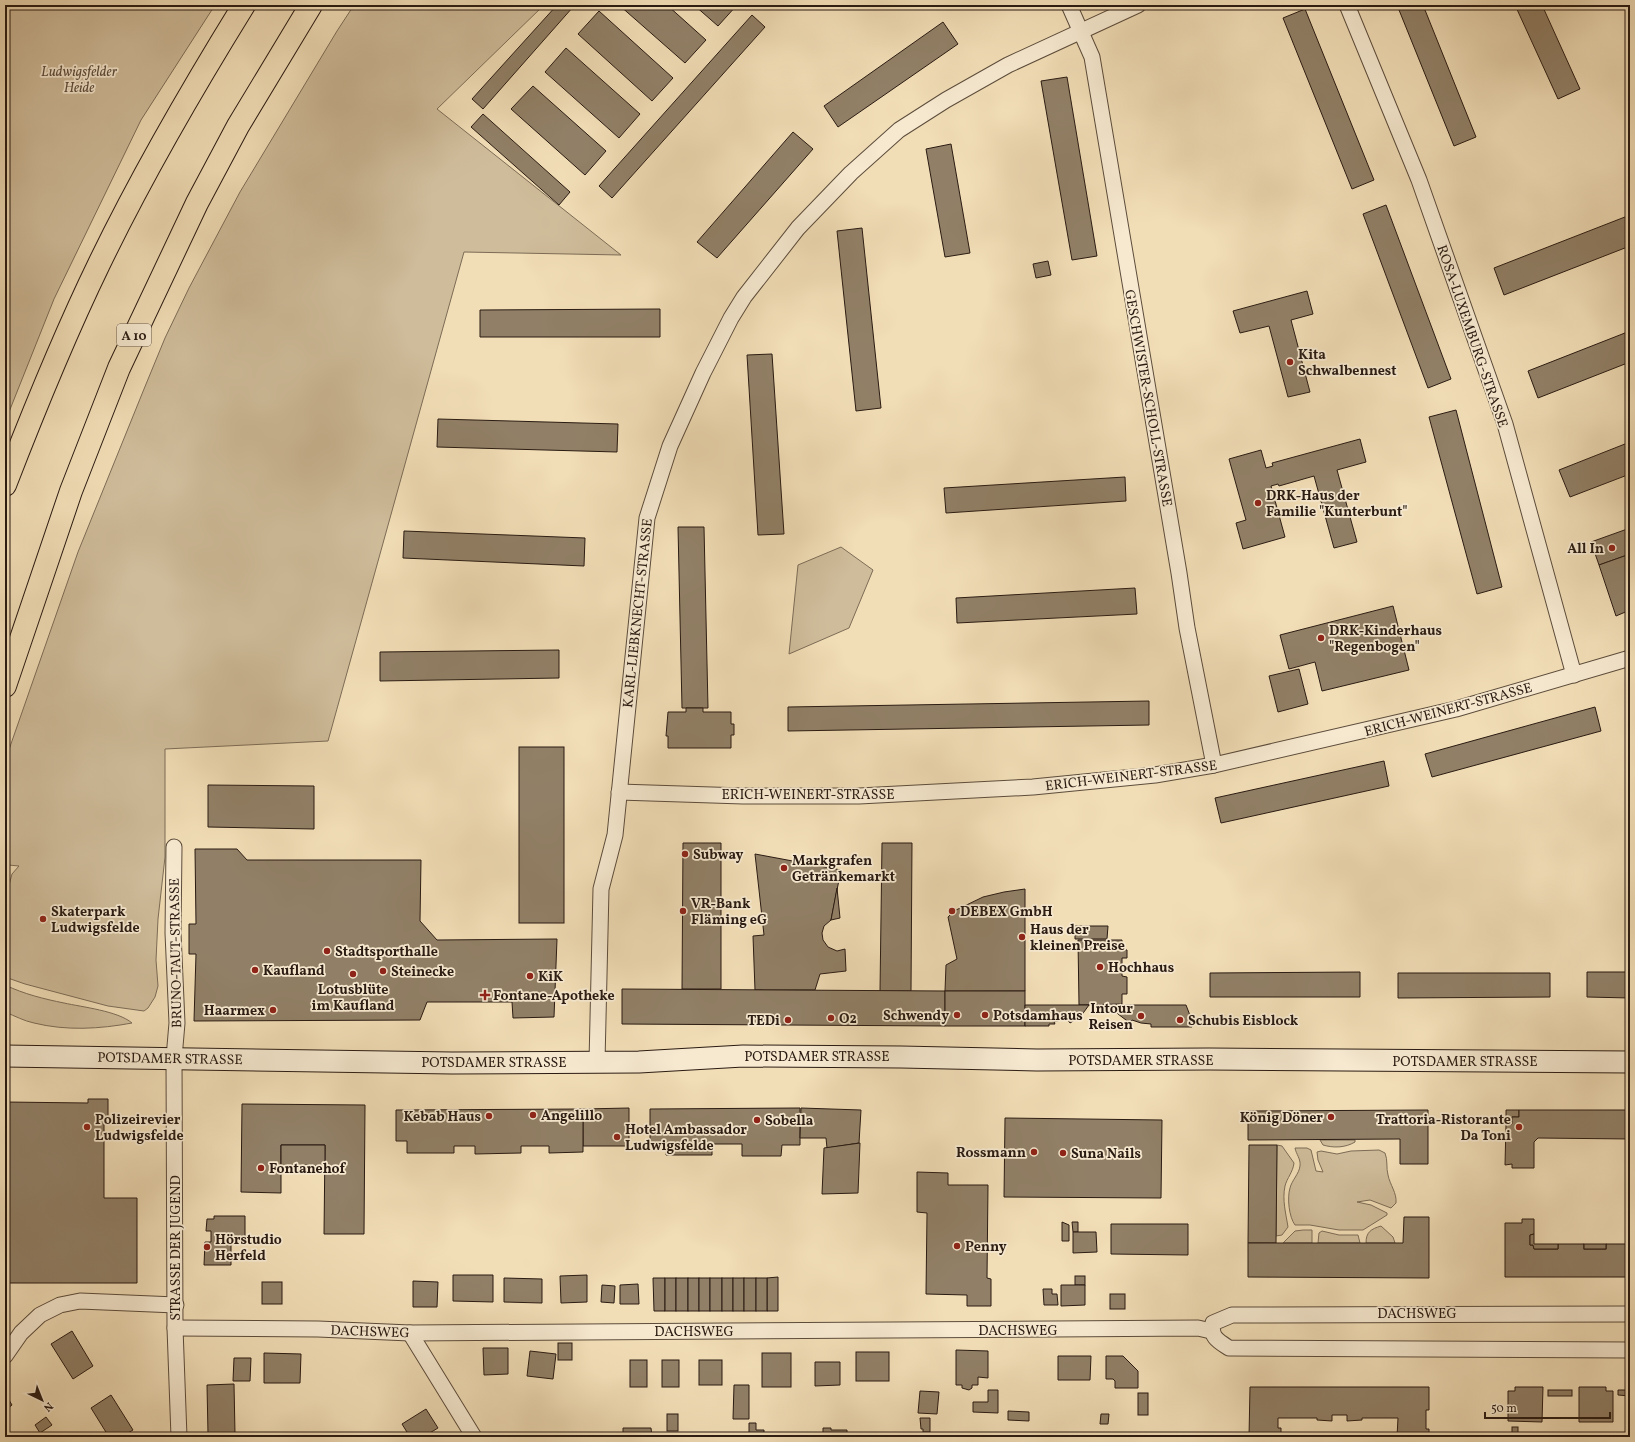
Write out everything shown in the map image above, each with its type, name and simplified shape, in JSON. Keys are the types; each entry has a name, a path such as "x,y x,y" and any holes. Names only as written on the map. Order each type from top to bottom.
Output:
{"highway":[{"path":"5,485 62,344 100,263 140,183 184,104 244,5"},
{"name":"A 10","path":"5,686 68,499 119,368 197,203 238,126 311,5"}],"main road":[{"name":"POTSDAMER STRASSE","path":"5,1056 452,1063 642,1061 743,1056 1037,1060 1209,1059 1630,1062"}],"street":[{"name":"GESCHWISTER-SCHOLL-STRASSE","path":"1069,5 1092,57 1170,516 1187,628 1214,766"},
{"name":"KARL-LIEBKNECHT-STRASSE","path":"597,1062 601,889 615,835 631,660 647,518 670,446 703,373 731,318 744,297 798,228 851,173 900,130 946,100 1008,65 1138,5"},
{"name":"ROSA-LUXEMBURG-STRASSE","path":"1347,5 1419,180 1504,424 1574,675"},
{"name":"ERICH-WEINERT-STRASSE","path":"619,792 743,796 859,796 1034,787 1155,775 1214,766 1456,709 1630,658"},
{"name":"BRUNO-TAUT-STRASSE","path":"174,847 173,933 177,1023 174,1058"},
{"name":"STRASSE DER JUGEND","path":"174,1058 176,1328 179,1437"},
{"path":"5,1356 21,1333 40,1315 60,1305 80,1301 176,1305"},
{"name":"DACHSWEG","path":"176,1328 311,1328 410,1333 1190,1328 1212,1331 1213,1323 1232,1315 1630,1314"},
{"path":"1212,1331 1218,1340 1229,1348 1630,1350"},
{"path":"410,1333 474,1437"}],"green space":[{"name":"Ludwigsfelder Heide","path":"5,5 215,5 141,120 54,299 5,422"},
{"path":"354,5 544,5 437,109 621,255 464,252 328,741 165,749 165,857 158,919 156,960 158,986 155,997 148,1008 144,1011 108,1006 25,984 5,977 5,900 12,874 19,866 8,865 5,878 5,761 78,552 165,338 189,288 240,192"},
{"path":"841,547 873,570 849,628 789,654 798,565"},
{"path":"5,985 42,998 109,1012 132,1023 108,1027 71,1028 46,1026 23,1020 5,1012"},
{"path":"1320,1140 1355,1140 1355,1142 1343,1146 1331,1147 1323,1145"},
{"path":"1277,1145 1282,1146 1294,1163 1284,1191 1288,1227 1282,1235 1276,1236"},
{"path":"1295,1148 1307,1148 1311,1150 1316,1171 1323,1172 1318,1160 1317,1152 1321,1151 1337,1154 1351,1151 1379,1150 1385,1153 1388,1175 1396,1203 1391,1208 1370,1200 1357,1202 1371,1205 1387,1213 1387,1215 1363,1230 1339,1230 1310,1225 1295,1225 1289,1207 1289,1192 1300,1166 1300,1161"},
{"path":"1381,1226 1393,1237 1395,1243 1366,1243 1368,1234 1374,1228"},
{"path":"1312,1230 1312,1243 1283,1243 1295,1231"},
{"path":"1322,1231 1339,1235 1358,1235 1360,1243 1318,1243 1319,1233"}],"building":[{"path":"557,5 571,5 573,7 483,109 472,99"},
{"path":"619,5 667,5 706,40 685,63"},
{"path":"694,5 737,5 718,26"},
{"path":"1397,5 1423,5 1476,137 1454,146"},
{"path":"1515,5 1542,5 1580,89 1558,99"},
{"path":"1305,9 1374,180 1352,189 1283,18"},
{"path":"599,11 673,78 652,101 578,34"},
{"path":"752,15 765,27 612,198 599,186"},
{"path":"943,22 958,44 838,127 824,106"},
{"path":"566,48 640,114 619,138 545,72"},
{"path":"1067,77 1097,256 1072,260 1041,81"},
{"path":"533,86 606,151 585,175 511,109"},
{"path":"483,114 570,192 559,205 471,127"},
{"path":"793,132 813,149 717,258 697,242"},
{"path":"951,144 970,253 945,257 926,149"},
{"path":"1386,205 1451,379 1428,388 1363,214"},
{"path":"1630,215 1630,246 1504,295 1494,268"},
{"path":"862,228 881,408 856,411 837,231"},
{"path":"1048,261 1051,275 1036,278 1033,264"},
{"name":"Kita Schwalbennest","path":"1307,291 1313,314 1291,320 1310,392 1288,397 1269,326 1240,333 1233,311"},
{"path":"660,309 660,337 480,337 480,310"},
{"path":"1630,331 1630,362 1538,398 1528,371"},
{"path":"772,354 784,534 758,535 747,355"},
{"path":"1456,410 1502,587 1477,594 1429,417"},
{"path":"438,419 618,424 617,452 437,447"},
{"name":"DRK-Haus der Familie \"Kunterbunt\"","path":"1360,439 1366,462 1337,470 1357,542 1334,548 1314,476 1279,486 1278,484 1271,486 1285,537 1243,549 1236,523 1246,520 1229,459 1261,450 1266,468 1273,466 1272,463"},
{"path":"1630,442 1630,474 1570,497 1559,470"},
{"path":"1125,477 1126,501 946,513 944,488"},
{"path":"678,527 704,527 708,708 682,708"},
{"name":"All In","path":"1630,528 1630,554 1599,565 1591,542"},
{"path":"404,531 585,538 584,566 403,558"},
{"path":"1630,554 1630,610 1616,616 1599,565"},
{"path":"1135,588 1137,614 957,623 956,598"},
{"path":"1393,606 1409,670 1322,691 1315,662 1289,669 1280,635"},
{"path":"559,650 559,678 380,681 380,652"},
{"path":"1299,669 1308,704 1278,712 1269,676"},
{"path":"1149,701 1149,725 788,731 788,707"},
{"path":"1595,707 1601,731 1432,777 1425,754"},
{"path":"686,708 703,708 703,712 731,712 731,724 734,724 734,735 731,735 731,748 668,748 668,736 666,736 668,712 686,712"},
{"path":"519,747 564,747 564,923 519,923"},
{"path":"1384,761 1389,786 1221,823 1215,798"},
{"path":"208,785 314,786 314,829 208,827"},
{"path":"683,843 721,843 721,989 682,989"},
{"path":"882,843 912,843 911,991 880,991"},
{"path":"195,849 237,849 247,860 421,860 420,921 437,940 557,939 554,1017 513,1018 512,1002 427,1002 420,1020 194,1021 196,954 189,954 189,924 196,924"},
{"path":"755,854 841,870 831,920 824,926 822,933 823,940 828,947 837,951 845,949 846,971 820,974 815,990 755,990 753,936 764,935"},
{"path":"837,888 840,918 831,920"},
{"path":"1025,889 1025,991 945,991 946,965 957,959 948,917 954,911 983,897"},
{"path":"1075,926 1108,926 1107,939 1075,939"},
{"name":"Hochhaus","path":"1078,940 1122,940 1122,949 1127,950 1127,958 1122,958 1122,976 1127,977 1127,994 1122,994 1122,1004 1079,1005"},
{"path":"1360,972 1360,997 1210,997 1210,973"},
{"path":"1587,972 1630,972 1630,998 1587,997"},
{"path":"1398,973 1550,973 1550,997 1398,998"},
{"path":"622,989 945,991 945,1026 622,1024"},
{"name":"Potsdamhaus","path":"945,991 1025,991 1025,1026 945,1026"},
{"path":"1025,1005 1089,1005 1081,1016 1070,1023 1065,1019 1054,1022 1055,1024 1049,1024 1049,1026 1025,1026"},
{"path":"1111,1005 1186,1005 1191,1018 1192,1027 1151,1027 1151,1024 1132,1020 1130,1023 1118,1014"},
{"path":"88,1099 108,1099 108,1121 104,1121 104,1198 137,1198 137,1283 5,1283 5,1102 88,1103"},
{"name":"Fontanehof","path":"242,1104 365,1105 364,1234 324,1234 325,1145 281,1145 281,1193 241,1192"},
{"path":"629,1108 629,1146 583,1146 583,1109"},
{"path":"800,1108 800,1145 782,1145 781,1156 742,1156 742,1144 712,1144 712,1155 666,1155 666,1142 650,1143 650,1109"},
{"path":"801,1108 861,1110 859,1143 827,1148 826,1138 800,1138"},
{"path":"583,1109 583,1152 549,1153 549,1146 521,1146 521,1153 475,1154 475,1146 454,1146 454,1153 407,1153 407,1141 396,1141 396,1110"},
{"path":"1428,1110 1428,1164 1400,1164 1400,1139 1248,1140 1248,1111"},
{"path":"1506,1110 1519,1110 1519,1117 1512,1117 1512,1124 1506,1124"},
{"path":"1519,1110 1630,1110 1630,1139 1538,1138 1534,1142 1534,1168 1512,1168 1512,1164 1505,1165 1506,1124 1512,1124 1512,1117 1519,1117"},
{"path":"1005,1118 1162,1120 1161,1198 1004,1197"},
{"path":"860,1143 858,1193 822,1194 824,1148"},
{"path":"281,1145 325,1145 325,1166 304,1165 304,1171 281,1170"},
{"path":"1249,1145 1277,1145 1276,1243 1248,1243"},
{"name":"Penny","path":"917,1172 948,1173 948,1185 988,1185 987,1278 991,1279 991,1306 967,1306 967,1295 926,1294 927,1213 917,1212"},
{"path":"214,1216 245,1216 245,1238 231,1238 231,1265 204,1265 205,1242 211,1242 211,1231 206,1231 207,1219 214,1219"},
{"path":"1404,1217 1429,1217 1429,1278 1248,1277 1248,1243 1403,1243"},
{"path":"1522,1219 1534,1219 1534,1234 1530,1235 1530,1245 1533,1245 1534,1249 1558,1249 1558,1244 1584,1244 1584,1249 1606,1249 1606,1244 1630,1244 1630,1277 1505,1277 1505,1223 1522,1223"},
{"path":"1062,1222 1069,1225 1069,1241 1062,1241"},
{"path":"1072,1222 1078,1222 1078,1232 1073,1232"},
{"path":"1111,1224 1188,1224 1188,1255 1111,1254"},
{"path":"1073,1232 1096,1232 1097,1252 1073,1253"},
{"path":"1534,1234 1534,1244 1558,1244 1558,1249 1534,1249 1533,1245 1530,1245 1530,1235"},
{"path":"1584,1244 1606,1244 1606,1249 1584,1249"},
{"path":"453,1275 493,1275 493,1302 453,1301"},
{"path":"587,1275 587,1302 561,1303 560,1276"},
{"path":"1075,1276 1085,1276 1085,1285 1075,1285"},
{"path":"778,1277 778,1311 767,1311 767,1278"},
{"path":"504,1278 542,1279 542,1303 504,1302"},
{"path":"653,1278 665,1278 665,1311 654,1311"},
{"path":"665,1278 676,1278 676,1311 665,1311"},
{"path":"676,1278 688,1278 688,1311 676,1311"},
{"path":"688,1278 699,1278 699,1311 688,1311"},
{"path":"699,1278 710,1278 710,1311 699,1311"},
{"path":"710,1278 722,1278 722,1311 710,1311"},
{"path":"722,1278 733,1278 733,1311 722,1311"},
{"path":"733,1278 744,1278 744,1311 733,1311"},
{"path":"744,1278 756,1278 756,1311 744,1311"},
{"path":"756,1278 767,1278 767,1311 756,1311"},
{"path":"413,1281 438,1282 437,1307 413,1307"},
{"path":"262,1282 282,1282 282,1304 262,1304"},
{"path":"638,1284 639,1304 620,1304 620,1285"},
{"path":"602,1285 615,1286 614,1303 601,1302"},
{"path":"1061,1285 1085,1285 1085,1305 1061,1306"},
{"path":"1043,1289 1052,1289 1052,1294 1057,1294 1058,1305 1044,1305"},
{"path":"1110,1294 1125,1294 1125,1309 1110,1309"},
{"path":"72,1331 93,1366 73,1379 51,1344"},
{"path":"558,1343 572,1343 572,1360 558,1360"},
{"path":"483,1348 508,1348 508,1374 484,1375"},
{"path":"956,1350 988,1351 988,1378 978,1377 978,1385 972,1385 972,1388 969,1390 962,1388 962,1385 956,1385"},
{"path":"530,1351 556,1354 553,1379 527,1376"},
{"path":"856,1352 889,1352 889,1381 856,1381"},
{"path":"264,1353 301,1354 300,1383 264,1383"},
{"path":"762,1353 791,1353 791,1387 762,1387"},
{"path":"1058,1356 1091,1356 1090,1380 1058,1380"},
{"path":"1106,1356 1123,1356 1138,1371 1138,1388 1115,1388 1115,1381 1113,1379 1106,1379"},
{"path":"234,1358 251,1358 250,1381 233,1381"},
{"path":"630,1360 647,1360 647,1387 630,1387"},
{"path":"662,1360 679,1360 679,1387 662,1387"},
{"path":"699,1360 722,1360 722,1385 699,1385"},
{"path":"815,1362 840,1362 840,1385 815,1386"},
{"path":"234,1384 235,1434 208,1434 207,1385"},
{"path":"734,1385 749,1385 749,1419 733,1419"},
{"path":"1250,1387 1429,1387 1429,1410 1426,1410 1426,1429 1429,1429 1429,1437 1397,1437 1398,1418 1362,1418 1362,1420 1347,1421 1347,1415 1332,1415 1332,1421 1317,1420 1317,1418 1278,1418 1278,1428 1281,1428 1281,1437 1249,1437"},
{"path":"1515,1387 1543,1387 1542,1422 1508,1421 1508,1391 1515,1391"},
{"path":"1579,1387 1606,1387 1606,1391 1613,1391 1613,1422 1579,1422"},
{"path":"988,1390 998,1390 998,1413 973,1412 973,1402 988,1402"},
{"path":"1548,1390 1572,1390 1572,1396 1548,1396"},
{"path":"1618,1390 1630,1390 1630,1396 1618,1395"},
{"path":"920,1391 939,1392 937,1414 918,1413"},
{"path":"1138,1393 1148,1393 1148,1415 1138,1415"},
{"path":"6,1395 12,1405 7,1409 5,1405"},
{"path":"111,1395 133,1430 121,1437 109,1437 91,1408"},
{"path":"426,1409 438,1428 423,1437 410,1437 402,1424"},
{"path":"1008,1411 1029,1412 1029,1421 1008,1420"},
{"path":"667,1414 678,1414 678,1431 667,1431"},
{"path":"1101,1414 1109,1414 1108,1424 1100,1424"},
{"path":"46,1417 52,1425 40,1433 35,1425"},
{"path":"920,1418 930,1418 930,1432 923,1432 923,1429 921,1429"},
{"path":"749,1423 756,1423 756,1430 764,1430 764,1437 749,1437"},
{"path":"1512,1427 1518,1427 1518,1437 1512,1437"},
{"path":"623,1428 651,1428 652,1437 623,1437"},
{"path":"823,1428 831,1428 831,1430 847,1430 847,1437 823,1437"}],"place":[{"name":"Kita Schwalbennest","path":"1290,362"},
{"name":"DRK-Haus der Familie \"Kunterbunt\"","path":"1258,503"},
{"name":"All In","path":"1612,548"},
{"name":"DRK-Kinderhaus \"Regenbogen\"","path":"1321,638"},
{"name":"Subway","path":"685,854"},
{"name":"Markgrafen Getränkemarkt","path":"784,868"},
{"name":"VR-Bank Fläming eG","path":"683,911"},
{"name":"DEBEX GmbH","path":"952,911"},
{"name":"Skaterpark Ludwigsfelde","path":"43,919"},
{"name":"Haus der kleinen Preise","path":"1022,937"},
{"name":"Stadtsporthalle","path":"327,951"},
{"name":"Hochhaus","path":"1100,967"},
{"name":"Kaufland","path":"255,970"},
{"name":"Steinecke","path":"383,971"},
{"name":"Lotusblüte im Kaufland","path":"353,974"},
{"name":"KiK","path":"530,976"},
{"name":"Fontane-Apotheke","path":"485,995"},
{"name":"Haarmex","path":"273,1010"},
{"name":"Schwendy","path":"957,1015"},
{"name":"Potsdamhaus","path":"985,1015"},
{"name":"Intour Reisen","path":"1141,1016"},
{"name":"O2","path":"831,1018"},
{"name":"TEDi","path":"788,1020"},
{"name":"Schubis Eisblock","path":"1180,1020"},
{"name":"Angelillo","path":"533,1115"},
{"name":"Kebab Haus","path":"489,1116"},
{"name":"König Döner","path":"1331,1117"},
{"name":"Sobella","path":"757,1120"},
{"name":"Polizeirevier Ludwigsfelde","path":"87,1127"},
{"name":"Trattoria-Ristorante Da Toni","path":"1519,1127"},
{"name":"Hotel Ambassador Ludwigsfelde","path":"617,1137"},
{"name":"Rossmann","path":"1034,1152"},
{"name":"Suna Nails","path":"1063,1153"},
{"name":"Fontanehof","path":"261,1168"},
{"name":"Penny","path":"957,1246"},
{"name":"Hörstudio Herfeld","path":"207,1247"}]}
